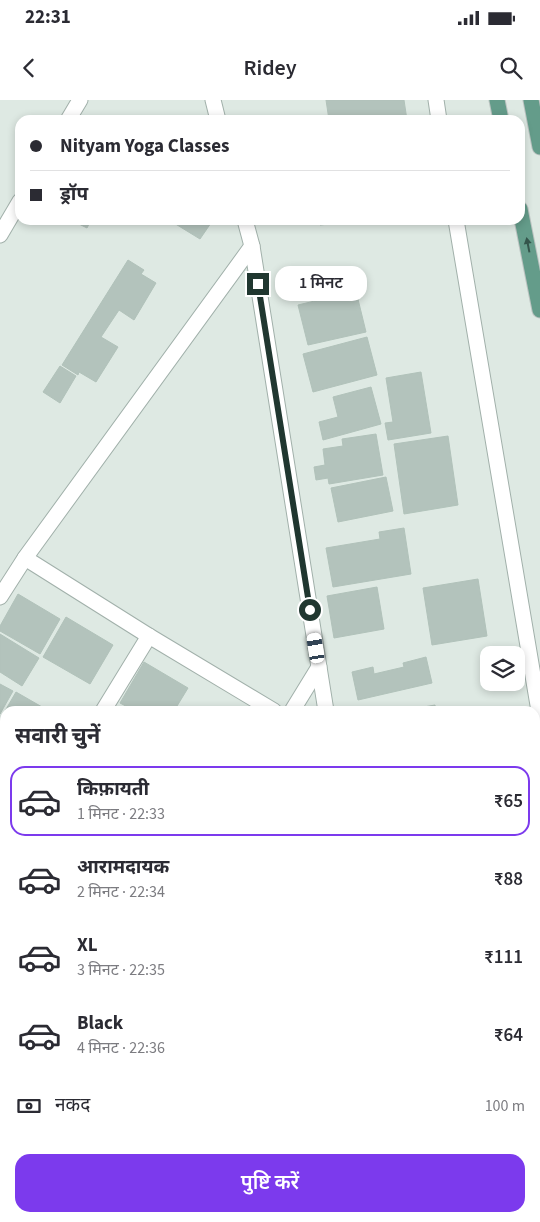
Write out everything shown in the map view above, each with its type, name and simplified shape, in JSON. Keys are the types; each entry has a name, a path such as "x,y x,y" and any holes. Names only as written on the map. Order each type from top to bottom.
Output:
{"main road":[{"path":"497,100 500,115"},
{"path":"531,100 540,147"},
{"path":"523,225 540,310"}],"street":[{"path":"71,115 80,100"},
{"path":"213,100 217,115"},
{"path":"436,100 438,115"},
{"path":"0,235 15,210"},
{"path":"246,225 252,246 325,706"},
{"path":"457,225 538,706"},
{"path":"0,597 24,558 252,246"},
{"path":"24,558 148,636 266,706"},
{"path":"106,706 148,636"},
{"path":"295,706 319,667"}],"building":[{"path":"326,100 404,100 406,115 328,115"},
{"path":"177,225 210,225 200,239"},
{"path":"128,260 144,270 141,274 156,283 134,320 119,310 101,337 118,347 96,382 79,372 78,375 62,365"},
{"path":"356,291 366,332 308,345 298,305"},
{"path":"367,337 377,375 313,392 303,354"},
{"path":"60,366 76,376 60,403 43,392"},
{"path":"421,372 431,433 388,440 385,423 393,422 386,378"},
{"path":"371,387 381,424 323,440 319,422 338,417 333,397"},
{"path":"376,434 383,475 329,484 328,478 316,480 314,467 325,465 323,449 343,446 342,439"},
{"path":"448,436 458,505 404,514 394,444"},
{"path":"386,477 393,511 338,522 331,488"},
{"path":"404,528 411,574 333,587 326,548 380,539 379,532"},
{"path":"478,579 487,636 432,645 423,588"},
{"path":"377,587 384,629 334,638 327,596"},
{"path":"18,594 60,619 40,654 0,631 0,626"},
{"path":"66,617 113,645 90,684 43,657"},
{"path":"0,634 39,658 22,686 0,672"},
{"path":"426,657 432,683 358,700 352,672 373,667 374,674 404,667 403,663"},
{"path":"144,662 188,688 177,706 126,706 120,703"},
{"path":"0,684 13,691 5,706 0,706"},
{"path":"16,692 40,706 8,706"}],"route":[{"path":"258,284 310,610"}]}
